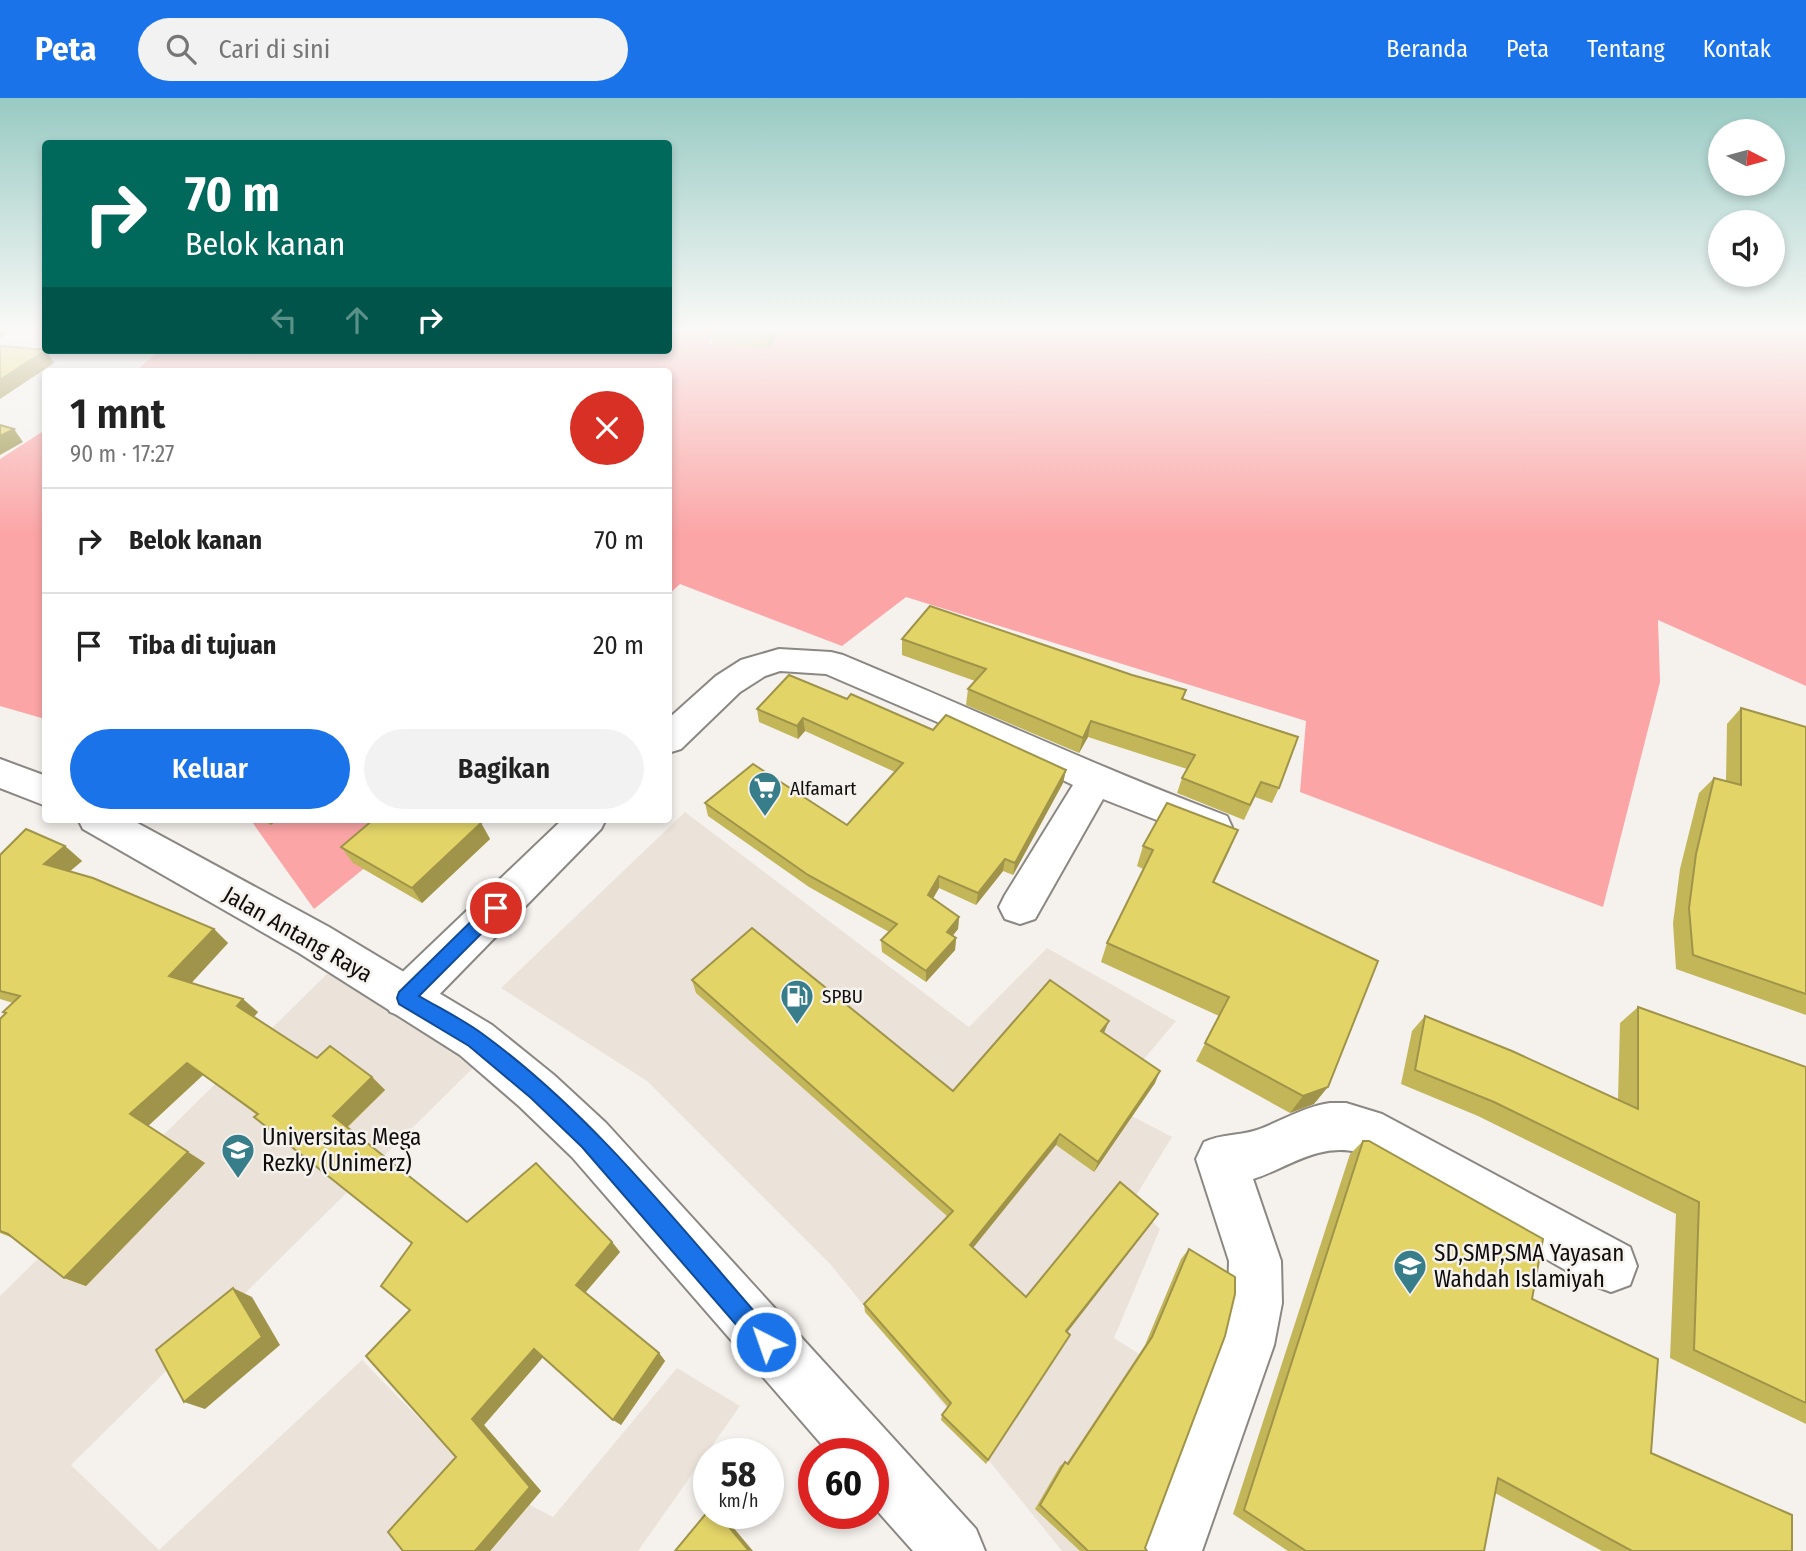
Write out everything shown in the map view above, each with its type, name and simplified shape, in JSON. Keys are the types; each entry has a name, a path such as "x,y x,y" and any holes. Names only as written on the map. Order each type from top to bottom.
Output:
{"street":[{"path":"672,736 728,684 753,668 779,660 831,663 999,734 1096,779 1231,834"},
{"path":"0,773 42,790"},
{"path":"1020,907 1096,779"},
{"name":"Jalan Antang Raya","path":"104,823 314,940 476,1040 537,1091 589,1140 853,1438"},
{"path":"406,998 583,823"},
{"path":"1171,1551 1246,1345 1255,1303 1255,1261 1221,1159 1243,1158 1315,1127 1350,1126 1365,1131 1611,1266"},
{"path":"889,1479 954,1551"}],"shaded area":[{"path":"672,398 1806,398 1806,686 1658,620 1660,682 1603,907 1300,792 1306,721 906,597 842,646 680,584 672,591"},
{"path":"42,432 42,718 0,706 0,459"},
{"path":"685,812 969,1027 1047,948 1176,1021 1107,1103 1172,1137 1132,1202 1160,1229 1114,1338 1213,1401 1147,1551 1062,1551 831,1265 647,1081 501,988"},
{"path":"253,823 420,823 314,909"},
{"name":"Universitas Mega Rezky (Unimerz)","path":"333,968 477,1064 71,1465 159,1550 362,1360 476,1477 553,1517 677,1368 740,1406 717,1438 693,1438 693,1473 638,1551 0,1551 0,1296"}],"building":[{"path":"0,425 14,429 0,436"},
{"path":"930,606 1132,675 1186,690 1182,699 1298,737 1279,788 1261,782 1250,805 1182,778 1195,755 1091,721 1083,738 968,689 986,669 902,639"},
{"path":"789,675 847,699 851,694 933,730 946,715 1066,770 1015,863 1005,859 978,893 939,876 928,895 959,917 947,932 956,938 926,971 881,940 897,924 808,875 705,803 753,764 847,825 903,763 803,718 797,726 757,709"},
{"path":"1741,708 1806,727 1806,994 1693,955 1689,908 1696,854 1714,778 1741,785"},
{"path":"1167,803 1238,830 1213,882 1378,961 1328,1087 1303,1096 1205,1043 1229,997 1107,943 1153,850 1143,846"},
{"path":"369,823 481,823 412,888 341,847"},
{"path":"26,829 65,846 44,864 93,878 214,929 169,976 243,999 237,1006 317,1058 330,1046 372,1077 333,1116 467,1222 536,1163 612,1242 576,1285 659,1353 613,1420 534,1349 472,1419 530,1487 475,1551 403,1551 388,1532 456,1457 366,1356 410,1310 381,1286 412,1243 254,1117 258,1114 187,1063 130,1114 188,1152 64,1278 8,1234 0,1231 0,1019 6,1013 3,1012 20,996 0,991 0,855"},
{"path":"752,928 953,1091 1050,980 1109,1021 1101,1031 1160,1071 1098,1162 1060,1134 970,1245 1026,1297 1120,1182 1158,1214 1066,1331 1070,1335 988,1460 942,1415 951,1403 864,1304 953,1211 692,980"},
{"path":"1638,1007 1806,1067 1806,1403 1694,1350 1699,1202 1494,1102 1415,1070 1425,1016 1512,1051 1638,1109"},
{"name":"SD,SMP,SMA Yayasan Wahdah Islamiyah","path":"1363,1141 1369,1141 1543,1239 1532,1299 1658,1359 1651,1453 1792,1515 1792,1551 1632,1551 1498,1478 1484,1551 1306,1551 1244,1510"},
{"path":"1189,1249 1235,1277 1235,1294 1225,1336 1145,1548 1147,1551 1088,1551 1040,1505 1065,1462 1068,1464 1152,1337"},
{"path":"233,1288 262,1337 184,1402 156,1350"},
{"path":"693,1529 731,1529 749,1551 675,1551"}],"place":[{"name":"Alfamart","path":"765,818"},
{"name":"SPBU","path":"797,1026"},
{"name":"Universitas Mega Rezky (Unimerz)","path":"238,1180"},
{"name":"SD,SMP,SMA Yayasan Wahdah Islamiyah","path":"1410,1296"}],"route":[{"path":"496,908 406,998 476,1040 537,1091 589,1140 766,1342"}]}
